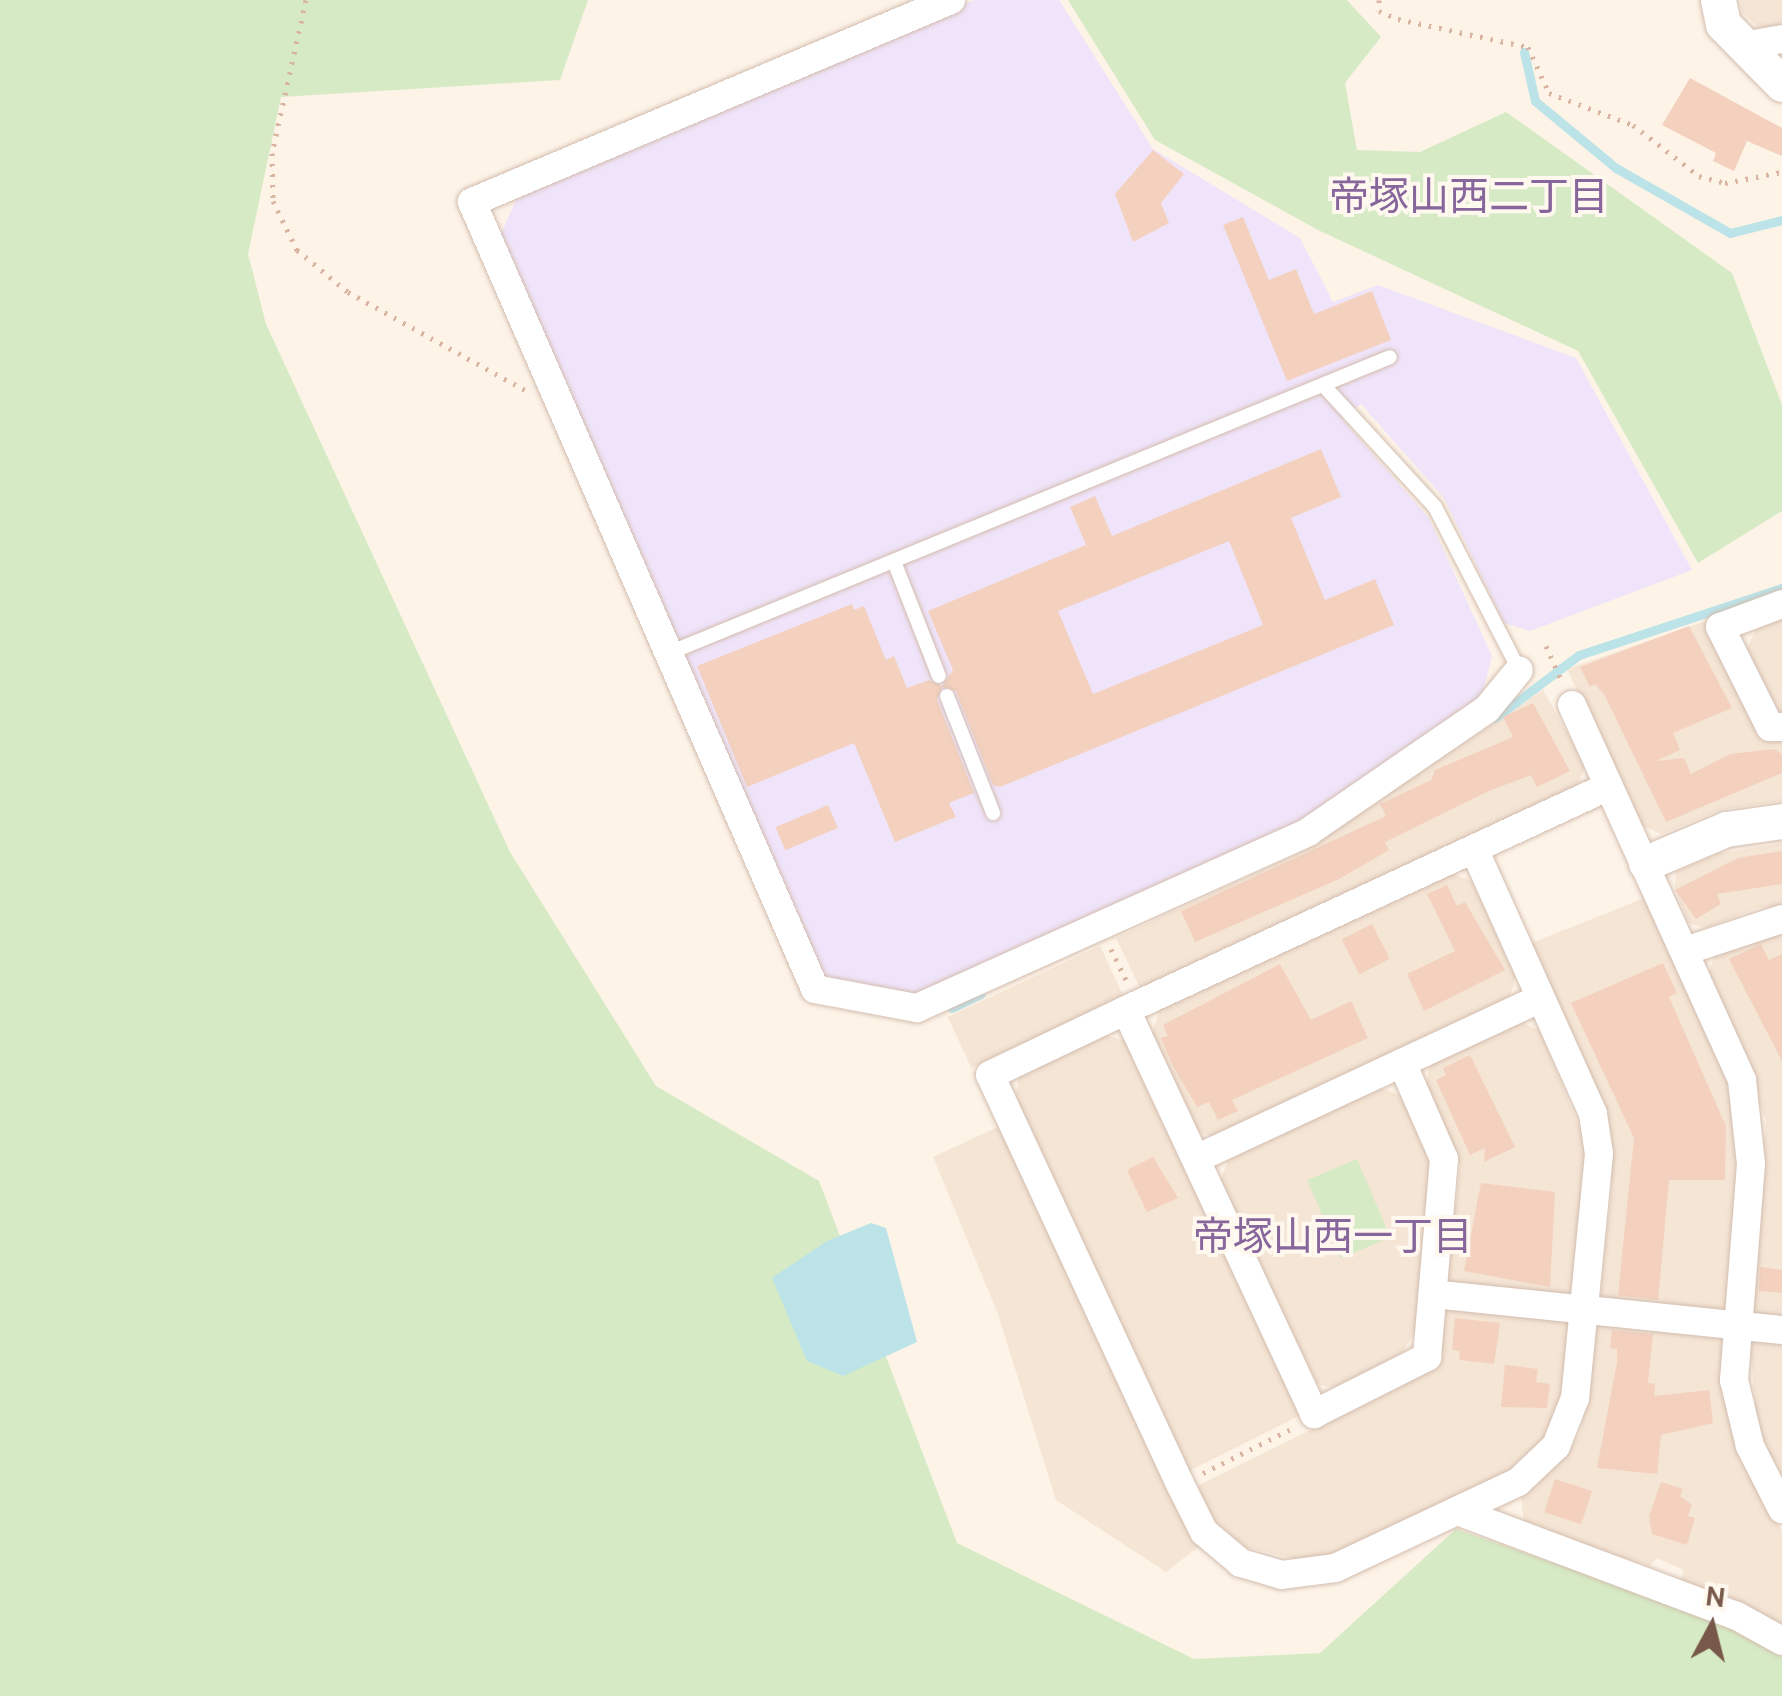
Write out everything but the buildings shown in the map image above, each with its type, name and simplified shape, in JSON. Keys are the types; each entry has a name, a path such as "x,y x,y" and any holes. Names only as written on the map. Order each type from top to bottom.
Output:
{"street":[{"path":"951,0 472,202 815,990 916,1008 1308,832 1487,709 1519,670"},
{"path":"1718,0 1723,24 1782,84"},
{"path":"1743,46 1782,39"},
{"path":"1782,604 1720,626 1770,727 1782,727"},
{"path":"1572,705 1742,1080 1750,1121 1734,1380 1750,1446 1782,1509"},
{"path":"1474,849 1537,1000 1594,1114 1599,1154 1575,1398 1556,1446 1518,1482 1335,1568 1282,1576 1241,1563 1204,1532 990,1076 1607,786"},
{"path":"1646,864 1726,830 1782,821"},
{"path":"1685,952 1782,919"},
{"path":"1198,1158 1537,1000"},
{"path":"1132,1007 1314,1414 1427,1357 1444,1159 1402,1064"},
{"path":"1433,1294 1782,1330"},
{"path":"1456,1511 1737,1616 1782,1641"}],"lane":[{"path":"669,653 895,564 1390,357"},
{"path":"1324,386 1435,507 1519,670"},
{"path":"895,564 939,676"},
{"path":"947,696 992,813"}],"path":[{"path":"306,0 272,153 273,202 297,250 348,292 562,411"},
{"path":"1379,0 1379,11 1398,19 1528,47 1549,93 1633,125 1698,176 1725,183 1782,172"},
{"path":"1546,646 1572,705"},
{"path":"1101,926 1132,1007"},
{"path":"1180,1484 1314,1414"}],"shaded area":[{"path":"974,0 1059,0 1153,149 1300,238 1333,302 1378,285 1576,358 1692,570 1530,631 1504,623 1444,498 1361,404 1342,419 1429,518 1492,656 1481,700 1298,825 911,1000 821,984 499,238 522,187"},
{"path":"1740,0 1782,0 1782,25 1759,28 1742,12"},
{"path":"1782,619 1782,714 1774,714 1746,651 1756,629"},
{"path":"1706,621 1762,741 1782,740 1782,801 1720,810 1661,834 1641,825 1567,669"},
{"path":"1543,690 1585,766 1577,788 1141,990 1116,938 1302,852"},
{"path":"1782,843 1782,906 1757,908 1706,928 1688,923 1675,889 1676,872 1716,854"},
{"path":"1450,873 1472,881 1516,977 1509,999 1216,1137 1197,1132 1151,1037 1160,1009"},
{"path":"1647,897 1735,1096 1736,1210 1724,1314 1600,1299 1612,1186 1607,1115 1529,944"},
{"path":"1782,930 1782,1321 1751,1317 1766,1120 1708,975 1716,952"},
{"path":"1100,946 1124,997 971,1068 948,1017"},
{"path":"1521,1022 1540,1031 1587,1146 1574,1299 1447,1285 1460,1166 1426,1086 1430,1062"},
{"path":"1106,1035 1129,1042 1301,1415 1187,1472 1016,1098 1019,1074"},
{"path":"1380,1087 1404,1097 1433,1167 1415,1332 1400,1356 1334,1388 1317,1384 1220,1182 1230,1155"},
{"path":"1000,1126 1201,1545 1166,1572 1056,1500 998,1314 933,1157"},
{"path":"1448,1303 1570,1320 1560,1410 1539,1452 1520,1470 1313,1563 1245,1547 1214,1521 1197,1486 1438,1367"},
{"path":"1595,1320 1722,1333 1722,1377 1741,1461 1782,1531 1782,1633 1680,1584 1684,1570 1656,1558 1650,1566 1524,1526 1521,1495 1571,1450 1581,1431"},
{"path":"1749,1335 1782,1338 1782,1483 1757,1424"}],"green space":[{"path":"0,0 588,0 560,80 281,97 248,254 266,324 510,852 656,1086 819,1181 957,1543 1194,1659 1320,1653 1456,1529 1727,1623 1782,1653 1782,1696 0,1696"},
{"path":"1068,0 1347,0 1381,37 1345,83 1357,150 1420,152 1506,112 1732,273 1782,405 1782,511 1698,563 1578,351 1318,230 1155,140"},
{"path":"1357,1159 1390,1237 1341,1258 1307,1180"}],"water":[{"path":"871,1223 886,1228 917,1342 843,1376 807,1361 772,1278 827,1241"}],"waterway":[{"path":"1524,52 1535,101 1616,168 1730,233 1782,220"},
{"path":"1495,718 1579,655 1782,588"},
{"path":"952,1008 981,994"}],"district":[{"name":"帝塚山西二丁目","path":"1469,196"},
{"name":"帝塚山西一丁目","path":"1333,1236"}]}
